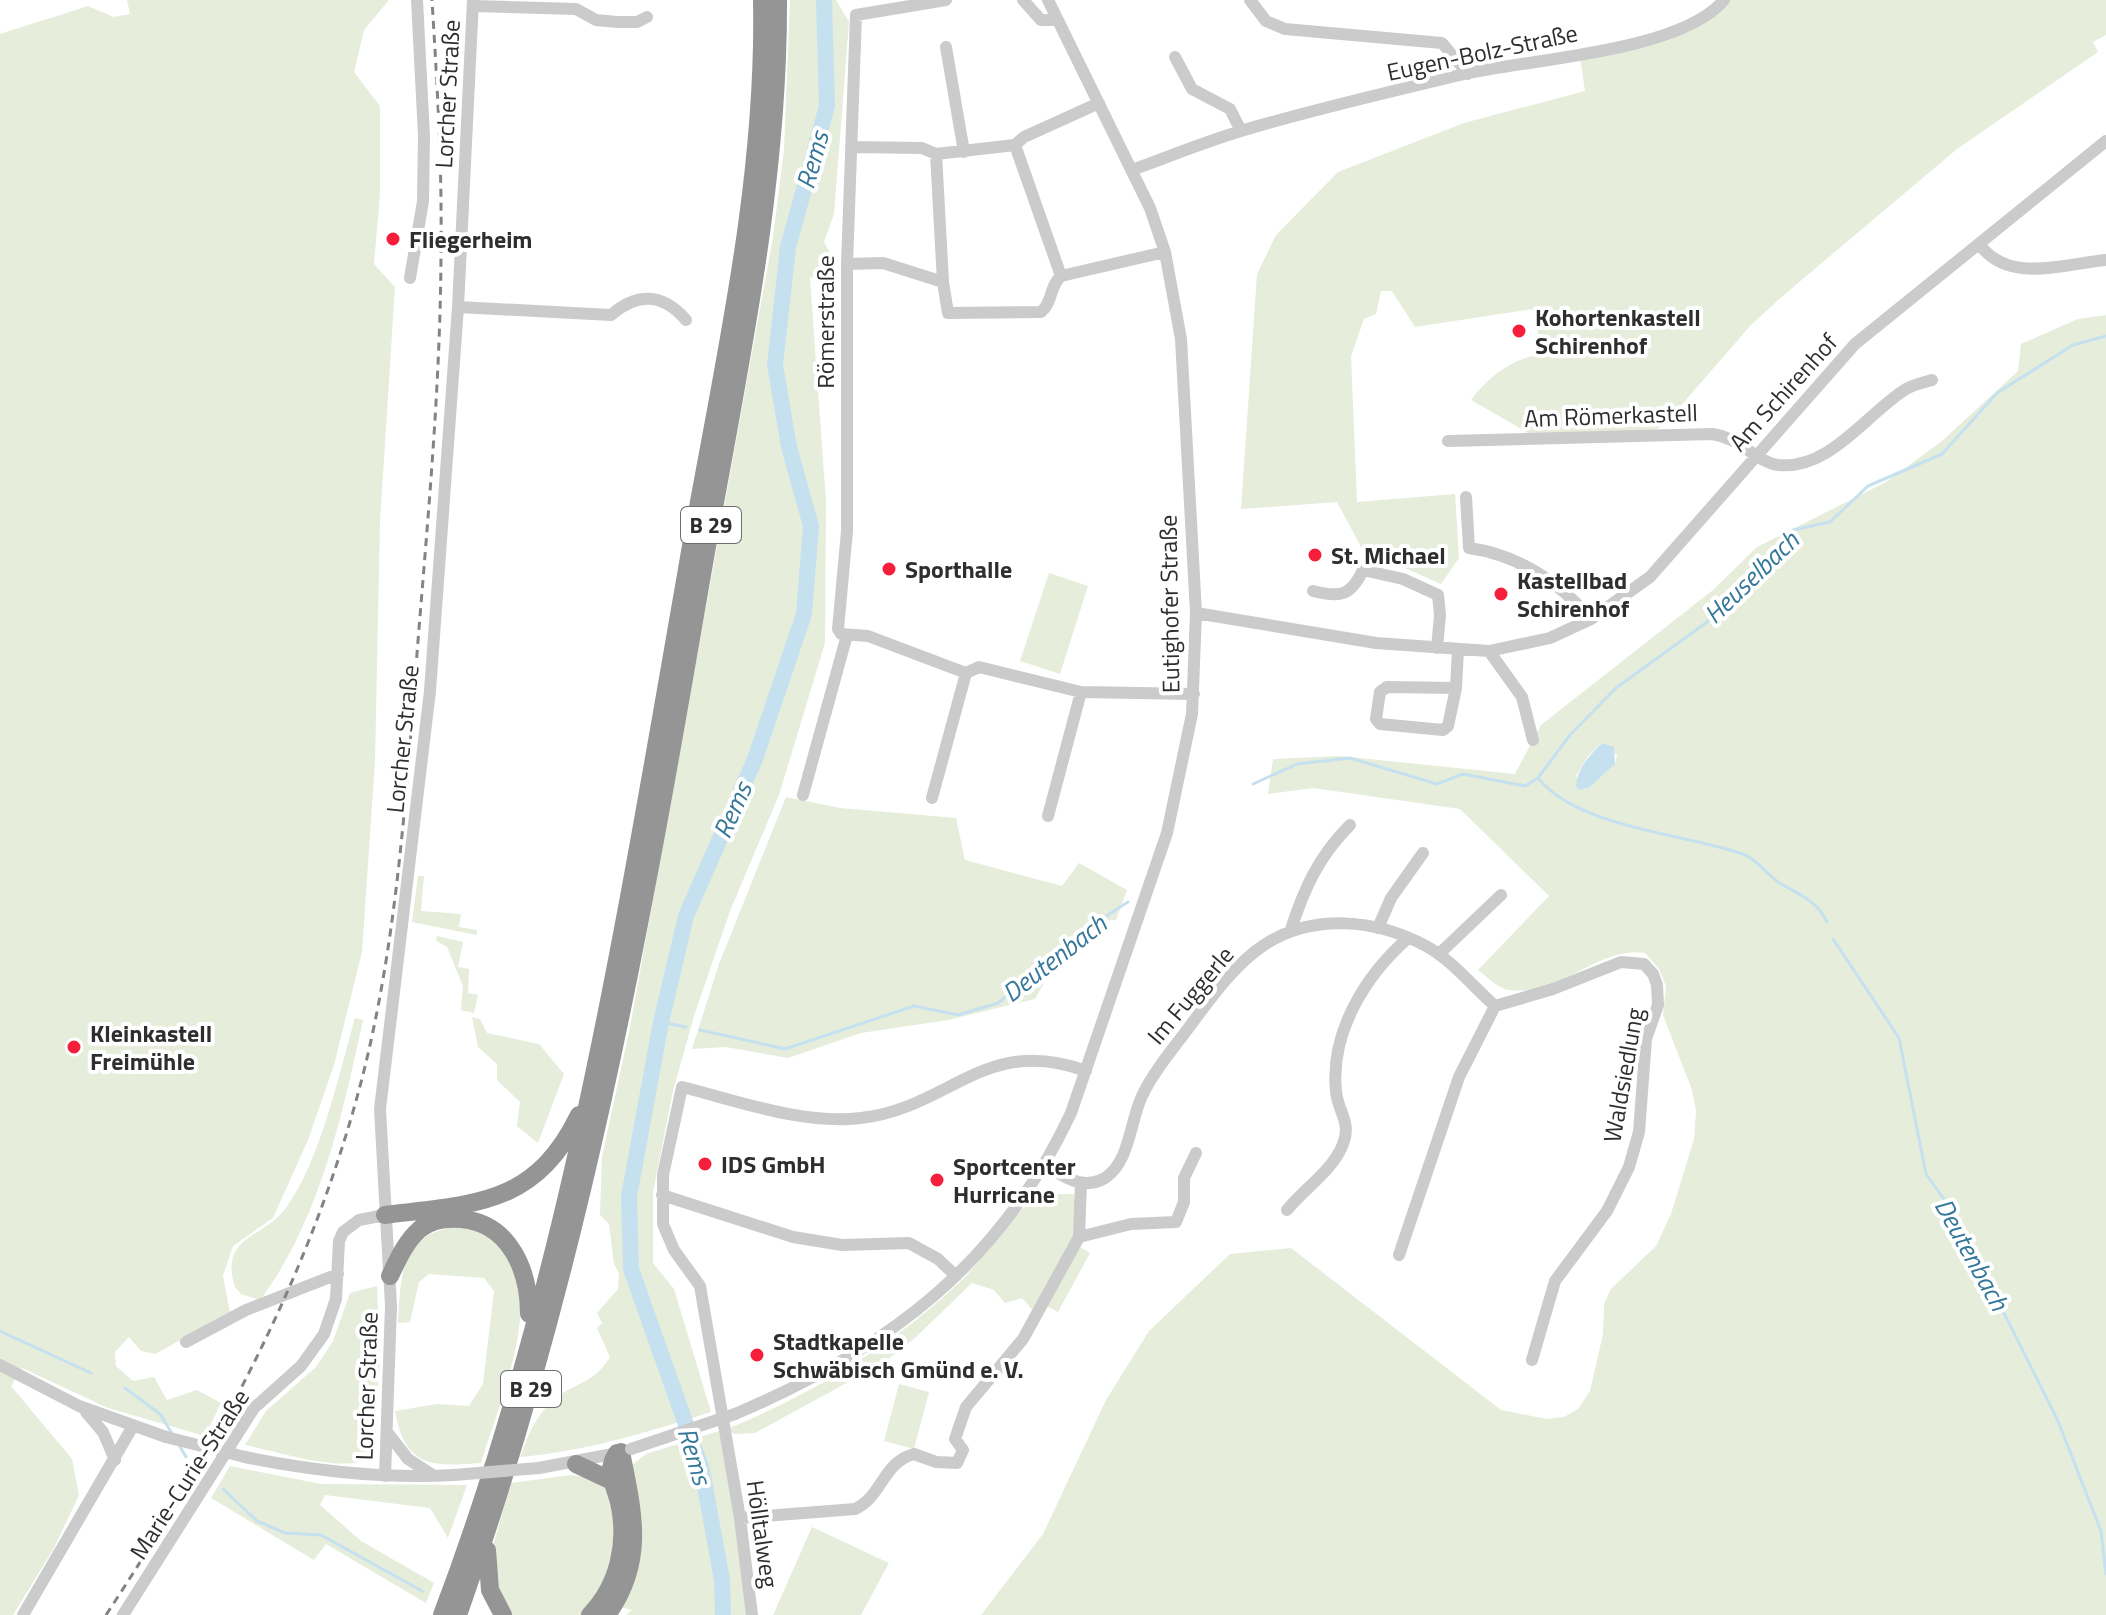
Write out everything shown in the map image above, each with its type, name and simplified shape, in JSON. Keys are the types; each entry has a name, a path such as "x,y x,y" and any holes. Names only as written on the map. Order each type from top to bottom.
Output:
{"highway":[{"name":"B 29","path":"442,1615 528,1342 593,1086 738,277 758,124 762,0"},
{"name":"B 29","path":"458,1615 488,1529 544,1345 584,1191 659,821 762,231 777,78 778,0"},
{"path":"385,1215 476,1205 520,1186 558,1151 593,1086"},
{"path":"385,1215 403,1223 470,1220 489,1227 508,1243 526,1281 528,1342"},
{"path":"390,1276 407,1244 433,1222"},
{"path":"590,1615 609,1590 622,1550 622,1522 610,1465 623,1451"},
{"path":"607,1615 630,1573 635,1543 634,1515 623,1451"},
{"path":"576,1464 612,1481"},
{"path":"488,1529 487,1579 492,1597 503,1615"}],"street":[{"path":"410,278 423,201 424,136 417,0"},
{"name":"Römerstraße","path":"803,795 843,634 847,531 847,264 856,21 861,13 946,0"},
{"path":"1023,0 1041,20 1057,20"},
{"name":"Eutighofer Straße","path":"79,1406 166,1437 293,1467 385,1476 435,1476 576,1464 735,1414 801,1386 866,1349 913,1315 956,1276 1000,1228 1044,1164 1071,1113 1173,814 1194,694 1196,613 1181,339 1165,252 1132,170 1048,0"},
{"path":"1250,0 1266,21 1285,29 1442,43 1468,74"},
{"name":"Eugen-Bolz-Straße","path":"1132,170 1241,131 1468,74 1598,51 1646,39 1707,15 1724,0"},
{"name":"Lorcher Straße","path":"385,1476 390,1276 380,1109 430,691 458,307 473,3 576,9 596,20 617,22 647,17"},
{"path":"946,47 964,152"},
{"path":"1175,57 1192,89 1230,109 1241,131"},
{"path":"851,147 922,148 936,154 1015,145 1024,137 1099,103"},
{"name":"Am Schirenhof","path":"1196,613 1226,615 1376,643 1489,651 1550,638 1591,619 1650,577 1855,344 2106,141"},
{"path":"1015,145 1061,276"},
{"path":"936,154 943,282 948,313 1041,312 1049,306 1054,282 1061,276 1165,252"},
{"path":"1980,245 1991,260 2015,269 2106,260"},
{"path":"847,264 883,263 943,282"},
{"path":"458,307 611,315 623,305 645,297 671,303 686,320"},
{"name":"Am Römerkastell","path":"1448,441 1712,434 1730,437 1775,465 1799,465 1814,460 1905,389 1932,380"},
{"path":"1466,497 1469,548 1510,558 1541,574 1571,596 1591,619"},
{"path":"1313,591 1343,596 1356,584 1363,570 1421,586 1438,595 1437,648"},
{"path":"843,634 868,636 966,673 979,667 1081,692 1194,694"},
{"path":"1456,688 1387,687 1380,692 1376,719 1380,724 1443,730 1448,726 1456,688 1458,650"},
{"path":"1489,651 1522,697 1533,740"},
{"path":"932,798 966,673"},
{"path":"1048,816 1081,692"},
{"path":"1290,932 1305,884 1327,849 1350,825"},
{"path":"1378,928 1391,898 1423,853"},
{"path":"1439,954 1501,895"},
{"name":"Im Fuggerle","path":"1081,1183 1102,1180 1116,1167 1141,1098 1202,1010 1262,946 1290,932 1337,923 1378,928 1439,954 1495,1006"},
{"path":"1287,1210 1343,1144 1347,1126 1336,1095 1334,1070 1341,1038 1373,975 1407,939"},
{"name":"Waldsiedlung","path":"1495,1006 1632,960 1644,964 1657,985 1658,1005 1646,1039 1639,1132 1629,1167 1607,1211 1555,1281 1532,1360"},
{"path":"1399,1255 1459,1077 1495,1006"},
{"name":"Hölltalweg","path":"752,1615 740,1518 700,1286 668,1238 663,1224 662,1195 682,1087 815,1119 860,1119 916,1103 970,1074 1006,1060 1037,1060 1086,1071"},
{"path":"1079,1237 1131,1224 1176,1222 1184,1202 1184,1178 1196,1153"},
{"path":"740,1518 839,1512 867,1504 892,1465 901,1457 914,1454 936,1462 957,1463 963,1450 955,1439 966,1407 1023,1339 1079,1237 1081,1183 1044,1164"},
{"path":"662,1195 793,1237 842,1245 909,1243 938,1259 956,1276"},
{"name":"Marie-Curie-Straße","path":"123,1615 254,1408 319,1343 332,1317 339,1241 343,1232 359,1220 385,1215"},
{"path":"186,1342 246,1310 338,1274"},
{"path":"0,1365 79,1406 103,1432 115,1460"},
{"path":"23,1615 133,1426"},
{"path":"387,1432 408,1459 435,1476"}],"green space":[{"path":"127,0 389,0 364,30 354,72 380,106 380,194 374,264 395,287 380,521 375,761 362,952 334,1065 308,1140 273,1218 233,1246 223,1276 230,1313 155,1354 141,1351 129,1337 115,1352 116,1366 133,1381 154,1377 167,1400 197,1390 221,1403 205,1436 108,1408 22,1368 11,1386 72,1459 79,1495 54,1548 13,1615 0,1615 0,34 88,6 114,17 130,14"},
{"path":"790,0 836,0 849,22 834,214 824,242 835,261 830,271 810,278 826,502 825,643 779,795 730,911 694,1016 673,1091 653,1192 653,1263 674,1289 711,1412 593,1445 520,1457 534,1425 549,1404 598,1372 610,1357 597,1328 602,1323 597,1313 618,1289 619,1273 614,1264 609,1224 600,1215 602,1157 630,1027 773,237 784,150"},
{"path":"1728,0 2106,0 2106,35 2093,42 2098,52 1957,149 1785,294 1751,325 1664,425 1655,430 1532,435 1471,400 1502,370 1543,353 1532,309 1415,327 1392,291 1381,291 1376,314 1364,319 1351,356 1357,502 1455,494 1459,558 1441,584 1405,568 1368,560 1337,502 1241,509 1257,274 1276,235 1338,172 1464,123 1585,91 1580,57 1662,38"},
{"path":"2106,315 2106,1615 981,1615 1043,1534 1106,1400 1149,1331 1230,1254 1291,1248 1501,1410 1547,1419 1564,1417 1578,1409 1590,1391 1603,1334 1604,1304 1611,1289 1656,1246 1671,1214 1694,1139 1696,1111 1692,1090 1663,1015 1666,986 1659,969 1645,953 1628,953 1595,963 1545,986 1528,990 1501,987 1478,970 1549,896 1460,809 1313,788 1268,794 1273,759 1340,756 1515,774 1541,725 1713,590 1757,547 1886,482 1942,441 2018,371 2021,344 2078,319","holes":["1602,743 1617,755 1615,764 1590,787 1576,776 1588,756"]},
{"path":"1049,573 1088,586 1060,674 1020,661"},
{"path":"786,797 840,808 956,818 965,860 1062,886 1079,863 1127,890 1116,920 1099,921 1051,971 1035,999 948,1020 861,1033 788,1058 726,1047 692,1049 719,964"},
{"path":"418,876 424,876 421,911 461,914 459,927 477,930 477,935 412,922"},
{"path":"437,936 463,942 458,967 469,969 468,993 478,995 474,1013 461,1010 463,986 447,947 436,941"},
{"path":"472,1017 480,1019 487,1033 539,1044 564,1074 538,1143 517,1126 520,1102 497,1080 497,1064 478,1047"},
{"path":"355,1018 363,1020 355,1056 337,1130 313,1202 281,1269 260,1300 241,1294 235,1287 233,1258 246,1240 277,1218 298,1188 319,1142"},
{"path":"1041,1194 1074,1194 1076,1212 1067,1257 1036,1314 1022,1298 1005,1303 994,1290 972,1283 916,1337 883,1363 755,1433 734,1434 727,1429 791,1400 881,1346 963,1279 1023,1209"},
{"path":"464,1226 493,1238 506,1250 517,1273 521,1298 519,1326 506,1385 481,1463 434,1463 423,1460 405,1443 395,1411 437,1404 469,1406 483,1384 494,1291 484,1278 429,1274 419,1282 410,1322 398,1323 401,1286 408,1256 416,1245 443,1229"},
{"path":"1078,1246 1090,1253 1058,1312 1046,1306"},
{"path":"377,1286 380,1365 372,1448 364,1460 333,1463 245,1445 266,1411 316,1367 333,1341 350,1293"},
{"path":"899,1384 929,1392 914,1449 884,1441"},
{"path":"719,1431 738,1528 747,1615 626,1615 632,1610 617,1606 631,1466 646,1454"},
{"path":"230,1466 321,1484 467,1485 448,1538 430,1508 325,1495 320,1505 361,1541 434,1583 426,1603 326,1544 314,1560 211,1498"},
{"path":"571,1475 598,1482 614,1501 617,1535 608,1573 591,1604 581,1615 510,1615 504,1609 490,1556 511,1483"},
{"path":"812,1527 889,1563 861,1615 773,1615"}],"water":[{"path":"1602,743 1614,747 1615,764 1590,787 1580,790 1576,787 1581,768"}],"waterway":[{"name":"Rems","path":"723,1615 722,1580 702,1470 631,1269 629,1196 661,1022 686,916 755,759 804,614 811,526 789,447 775,365 788,247 827,106 824,0"},
{"name":"Heuselbach","path":"1538,778 1570,735 1616,688 1721,612 1793,530 1830,522 1868,486 1942,454 1997,393 2073,345 2106,336"},
{"name":"Deutenbach","path":"1253,784 1297,764 1350,758 1437,784 1463,774 1525,786 1538,778 1556,795 1605,819 1748,856 1776,881 1814,904 1827,922"},
{"name":"Deutenbach","path":"700,1030 785,1049 914,1006 958,1015 998,1003 1086,929 1128,902"},
{"name":"Deutenbach","path":"1833,939 1899,1038 1926,1174 1954,1213 2058,1421 2101,1531 2106,1574"},
{"name":"Deutenbach","path":"661,1022 686,1027"},
{"path":"0,1331 91,1373"},
{"path":"125,1388 160,1414 173,1435"},
{"path":"179,1445 186,1457"},
{"path":"223,1489 257,1521 285,1533 321,1535 422,1591"}],"railway":[{"path":"106,1615 183,1493 282,1304 310,1239 334,1171 356,1101 380,994 402,830 436,403 441,214 432,0"}],"place":[{"name":"Fliegerheim","path":"393,239"},
{"name":"Kohortenkastell Schirenhof","path":"1519,331"},
{"name":"St. Michael","path":"1315,555"},
{"name":"Sporthalle","path":"889,569"},
{"name":"Kastellbad Schirenhof","path":"1501,594"},
{"name":"Kleinkastell Freimühle","path":"74,1047"},
{"name":"IDS GmbH","path":"705,1164"},
{"name":"Sportcenter Hurricane","path":"937,1180"},
{"name":"Stadtkapelle Schwäbisch Gmünd e. V.","path":"757,1355"}]}
